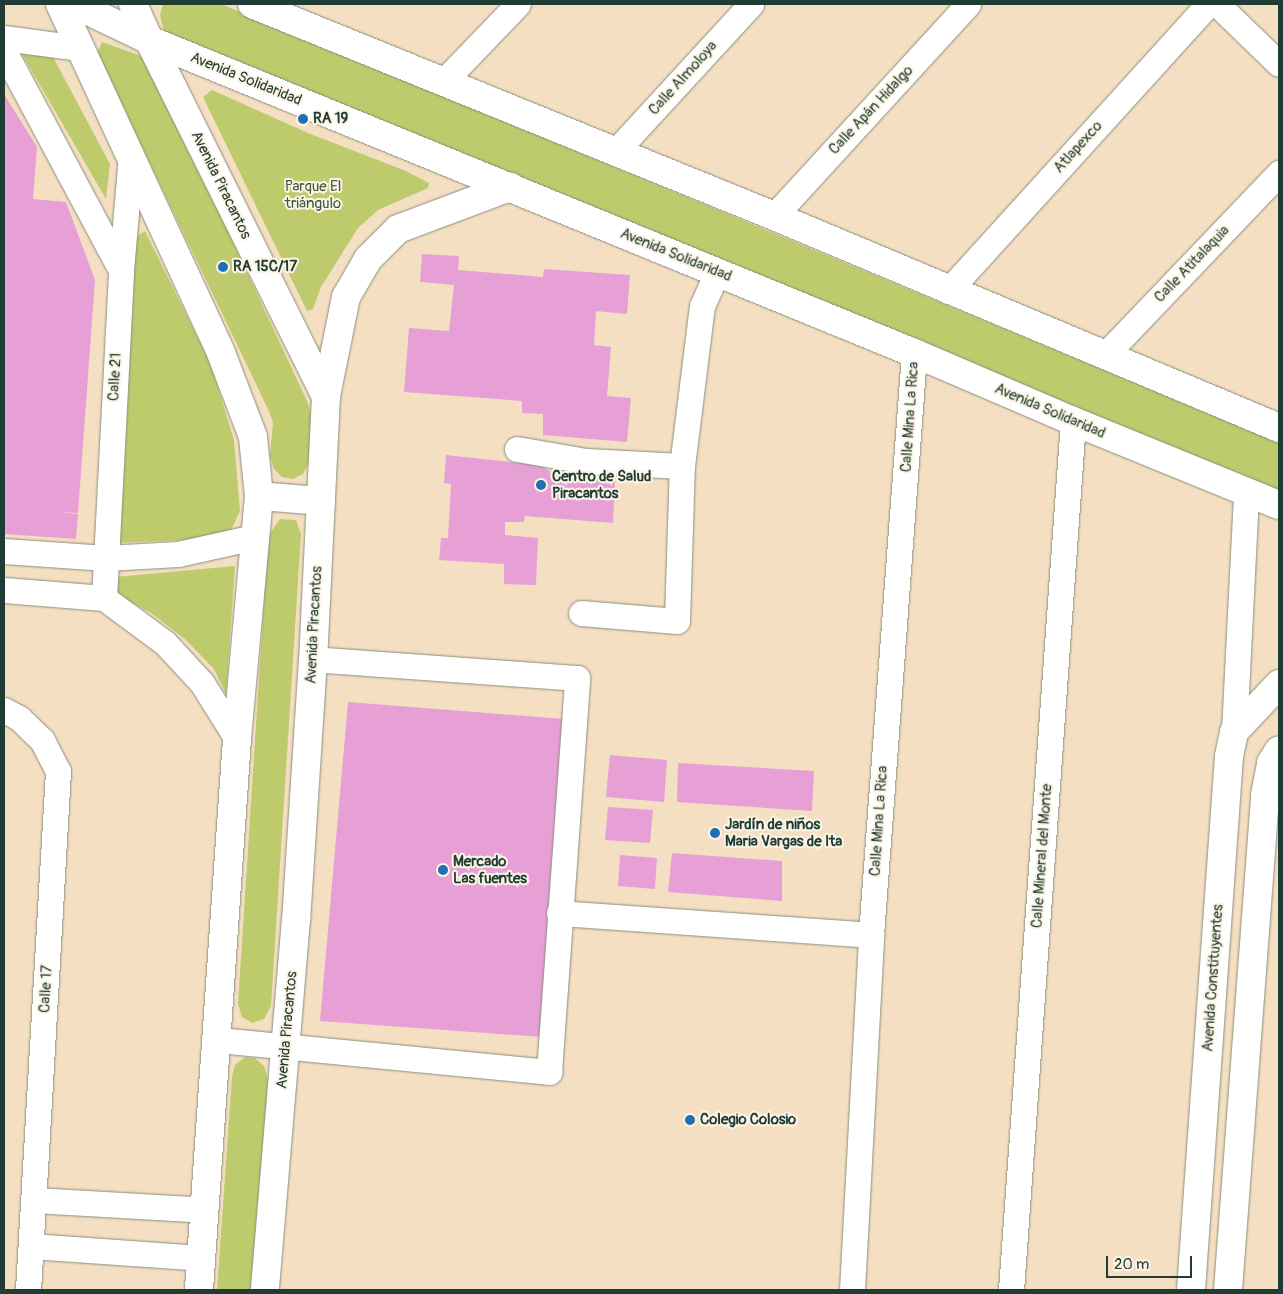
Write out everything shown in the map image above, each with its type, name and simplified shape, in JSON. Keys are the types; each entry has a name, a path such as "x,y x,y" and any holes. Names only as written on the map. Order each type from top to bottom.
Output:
{"street":[{"path":"60,4 231,376 253,437 259,496 237,739 218,1040 199,1290"},
{"name":"Avenida Solidaridad","path":"74,4 149,40 914,353 1073,422 1279,505"},
{"name":"Avenida Piracantos","path":"134,4 149,40 326,396 313,659 286,1047 265,1290"},
{"path":"252,4 287,10 443,82 774,216 948,291 1277,425"},
{"path":"443,82 518,4"},
{"name":"Calle Almoloya","path":"615,152 750,4"},
{"name":"Calle Apán Hidalgo","path":"774,216 968,4"},
{"name":"Atlapexco","path":"948,291 1208,4"},
{"path":"1217,4 1279,64"},
{"path":"4,38 80,48"},
{"path":"4,51 121,270"},
{"name":"Calle 21","path":"104,598 121,270 131,155"},
{"name":"Calle Atitalaquia","path":"1105,354 1279,173"},
{"path":"326,396 346,297 368,259 398,229 510,187"},
{"path":"581,613 677,621 682,466 702,306 717,272"},
{"name":"Calle Mina La Rica","path":"852,1290 871,935 914,353"},
{"name":"Calle Mineral del Monte","path":"1011,1290 1073,422"},
{"path":"517,449 586,461 682,466"},
{"path":"1234,732 1246,491"},
{"path":"259,496 321,501"},
{"path":"4,551 106,558 178,554 254,537"},
{"path":"4,590 104,598 165,642 202,683 237,739"},
{"path":"218,1040 549,1072 577,678 313,659"},
{"path":"1234,732 1279,684"},
{"name":"Calle 17","path":"4,710 19,718 42,740 58,771 28,1290"},
{"name":"Avenida Constituyentes","path":"1191,1290 1229,756 1234,732"},
{"path":"1228,1290 1265,796 1270,763 1279,750"},
{"path":"559,913 871,935"},
{"path":"1200,1147 1238,1150"},
{"path":"34,1200 204,1210"},
{"path":"31,1246 201,1258"}],"green space":[{"path":"163,4 221,4 1279,443 1279,492 175,38 165,33 160,15"},
{"path":"102,42 147,58 307,401 311,413 309,462 303,474 293,479 282,477 274,469 270,456 273,422 267,407 97,53"},
{"path":"22,54 53,57 110,164 106,199"},
{"name":"Parque El triángulo","path":"212,90 308,133 406,171 429,183 428,188 378,210 358,228 321,287 313,309 307,311 203,97"},
{"path":"145,231 211,365 234,440 240,511 230,532 205,539 113,543 130,241"},
{"path":"280,519 296,520 301,534 271,1006 264,1019 252,1023 242,1017 238,1004 267,554 271,532"},
{"path":"235,566 226,694 214,669 186,640 151,613 112,592 115,577"},
{"path":"245,1057 255,1058 264,1066 268,1079 254,1290 217,1290 232,1077 235,1065"}],"building":[{"path":"4,94 37,147 33,199 66,202 95,280 78,513 59,512 78,514 76,539 4,534"},
{"path":"422,254 459,256 458,270 543,277 544,269 630,275 627,314 596,311 594,345 611,347 607,396 631,398 627,442 543,435 543,414 522,413 522,401 404,392 409,328 449,331 454,285 420,282"},
{"path":"446,455 539,465 558,476 615,479 613,523 525,516 524,522 505,522 505,535 538,538 536,585 504,584 504,564 439,560 441,538 448,538 451,484 444,483"},
{"name":"Mercado Las fuentes","path":"348,702 564,719 542,1037 320,1021"},
{"path":"610,755 667,760 664,802 606,797"},
{"path":"678,763 814,771 812,811 677,802"},
{"path":"608,807 653,810 650,843 605,840"},
{"path":"672,853 782,861 782,901 668,892"},
{"path":"620,855 657,858 655,889 618,886"}],"place":[{"name":"RA 19","path":"303,119"},
{"name":"RA 15C/17","path":"223,267"},
{"name":"Centro de Salud Piracantos","path":"541,485"},
{"name":"Jardín de niños Maria Vargas de Ita","path":"715,833"},
{"name":"Mercado Las fuentes","path":"443,870"},
{"name":"Colegio Colosio","path":"690,1120"}]}
